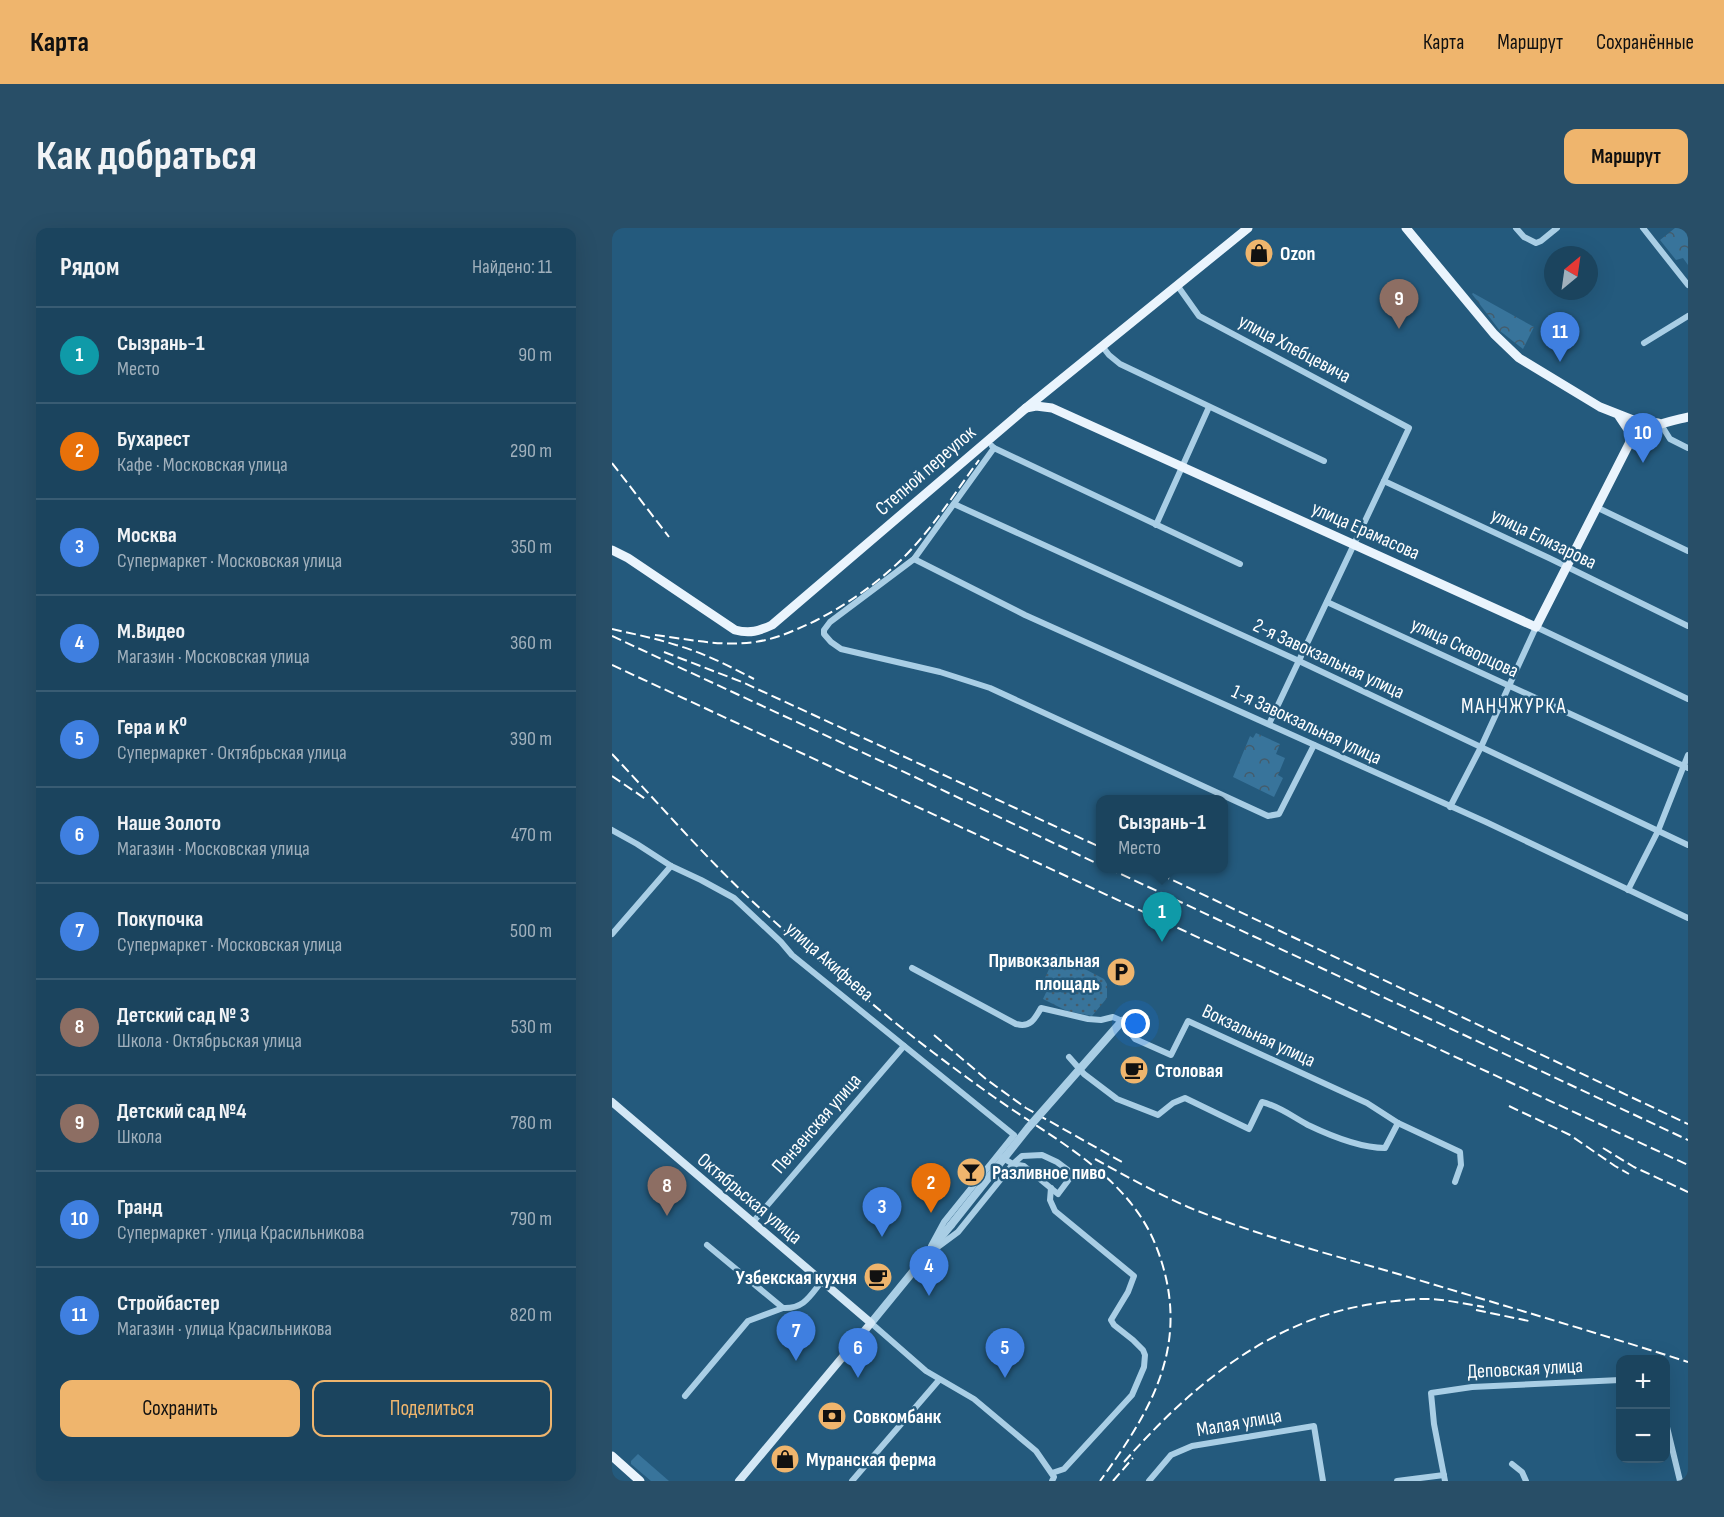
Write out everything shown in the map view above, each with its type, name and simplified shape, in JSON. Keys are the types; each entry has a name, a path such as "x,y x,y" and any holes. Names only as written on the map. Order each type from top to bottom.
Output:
{"main road":[{"name":"Степной переулок","path":"612,550 628,558 735,630 746,633 757,632 772,625 991,444 1026,408 1248,228"},
{"path":"1406,228 1504,345 1519,358 1619,416 1660,423"},
{"path":"1052,387 1047,400 1052,408"},
{"name":"улица Ерамасова","path":"1026,408 1036,406 1052,408 1536,627"},
{"path":"1619,416 1629,431 1630,442"},
{"path":"1536,627 1630,442 1647,428 1688,417"},
{"name":"Октябрьская улица","path":"612,1102 871,1323"},
{"path":"739,1481 871,1323"},
{"path":"612,1456 640,1481"}],"street":[{"path":"1516,228 1524,237 1536,243 1557,228"},
{"path":"1643,228 1688,285"},
{"name":"улица Хлебцевича","path":"1177,285 1199,315 1409,428 1384,481"},
{"path":"1644,343 1688,316"},
{"path":"1102,346 1108,356 1120,364 1324,461"},
{"path":"1156,525 1209,407"},
{"path":"1660,423 1670,439 1688,448"},
{"path":"1222,795 990,688 940,672 847,651 831,642 824,634 824,630 830,622 914,559 954,504 991,444 1240,564"},
{"path":"1269,724 1384,481"},
{"name":"улица Елизарова","path":"1384,481 1688,626"},
{"name":"2-я Завокзальная улица","path":"954,504 1299,661 1688,845"},
{"path":"1596,507 1688,551"},
{"name":"1-я Завокзальная улица","path":"914,559 1025,615 1486,822 1688,918"},
{"name":"улица Скворцова","path":"1327,602 1686,767"},
{"path":"1450,807 1481,747 1536,627"},
{"name":"улица Ерамасова","path":"1536,627 1688,699"},
{"path":"1228,798 1268,816 1279,814 1314,745"},
{"path":"1628,890 1658,831 1686,767 1688,755"},
{"name":"улица Акифьева","path":"612,830 670,866 734,898 792,955 1014,1135 998,1155"},
{"path":"612,934 670,866"},
{"path":"871,1323 1028,1128 1124,1024 1113,1017 1101,1020 1082,1018 1041,1008 1034,1020 1022,1026 912,968"},
{"name":"Вокзальная улица","path":"1124,1024 1135,1039 1171,1055 1188,1021 1367,1103 1398,1123 1460,1152 1461,1165 1455,1182"},
{"name":"Пензенская улица","path":"753,1222 904,1046"},
{"path":"1069,1057 1084,1074 1117,1099 1158,1115 1173,1103 1185,1098 1249,1129 1262,1102 1271,1104 1330,1134 1374,1148 1385,1148 1398,1123"},
{"path":"925,1257 944,1222 998,1155 1013,1164 1024,1166 1058,1194 1073,1174 1057,1162 1042,1155 1022,1156 1013,1164 958,1232 925,1257"},
{"path":"1050,1188 1050,1200 1055,1211 1134,1276 1128,1292 1111,1320 1138,1344 1145,1355 1144,1367 1132,1395 1064,1469 1052,1473 1054,1478 1052,1481"},
{"path":"707,1245 783,1308"},
{"path":"685,1396 748,1321 783,1308 794,1309 805,1303 822,1281"},
{"name":"Октябрьская улица","path":"871,1323 926,1371 974,1399 1036,1451 1052,1473"},
{"path":"852,1481 939,1380"},
{"name":"Деповская улица","path":"1445,1478 1434,1424 1431,1394 1472,1387 1616,1380"},
{"name":"Малая улица","path":"1149,1481 1171,1455 1192,1446 1314,1426 1323,1481"},
{"path":"1670,1442 1680,1481"},
{"path":"1512,1464 1522,1472 1526,1481"},
{"path":"1396,1481 1445,1478"}],"green space":[{"path":"1675,228 1688,228 1688,265 1683,258 1676,260 1660,240"},
{"path":"1473,293 1534,327 1523,349 1500,331"},
{"path":"1256,733 1280,744 1276,754 1285,758 1278,775 1283,778 1274,797 1233,777 1250,736 1253,738"},
{"path":"1056,954 1104,979 1107,984 1107,998 1092,1016 1067,1011 1043,999 1050,984 1044,980"},
{"path":"638,1454 669,1481 651,1481 631,1464"}],"railway":[{"path":"655,635 717,643 755,642 786,634 827,615 870,586 900,561 932,525 979,460"},
{"path":"612,463 669,537"},
{"path":"612,629 686,648 754,679"},
{"path":"612,636 1096,863"},
{"path":"664,652 742,682 1096,845"},
{"path":"612,665 1688,1165"},
{"path":"612,754 724,874 788,934 927,1048 1087,1161 1127,1199 1143,1221 1156,1246 1166,1280 1170,1312 1169,1342 1162,1371 1151,1399 1137,1426 1100,1481"},
{"path":"612,776 647,800"},
{"path":"1119,873 1688,1140"},
{"path":"1158,873 1688,1124"},
{"path":"934,1035 986,1079 1026,1108 1122,1162"},
{"path":"1509,1106 1570,1135 1629,1174"},
{"path":"1603,1148 1634,1167 1688,1192"},
{"path":"1095,1159 1176,1202 1241,1227 1688,1362"},
{"path":"1124,1462 1150,1433 1207,1381 1238,1358 1304,1323 1340,1311 1408,1300 1440,1300 1484,1307"},
{"path":"1476,1310 1529,1321"},
{"path":"1113,1481 1133,1458"}],"place":[{"name":"Ozon","path":"1259,253"},
{"name":"Детский сад №4","path":"1399,329"},
{"name":"Стройбастер","path":"1560,362"},
{"name":"Гранд","path":"1643,463"},
{"name":"Сызрань-1","path":"1162,942"},
{"name":"Привокзальная площадь","path":"1121,972"},
{"name":"Столовая","path":"1134,1070"},
{"name":"Разливное пиво","path":"971,1172"},
{"name":"Бухарест","path":"931,1213"},
{"name":"Детский сад № 3","path":"667,1216"},
{"name":"Москва","path":"882,1237"},
{"name":"Узбекская кухня","path":"878,1277"},
{"name":"М.Видео","path":"929,1296"},
{"name":"Покупочка","path":"796,1361"},
{"name":"Наше Золото","path":"858,1378"},
{"name":"Гера и К⁰","path":"1005,1378"},
{"name":"Совкомбанк","path":"832,1416"},
{"name":"Муранская ферма","path":"785,1459"}],"district":[{"name":"МАНЧЖУРКА","path":"1514,706"}]}
